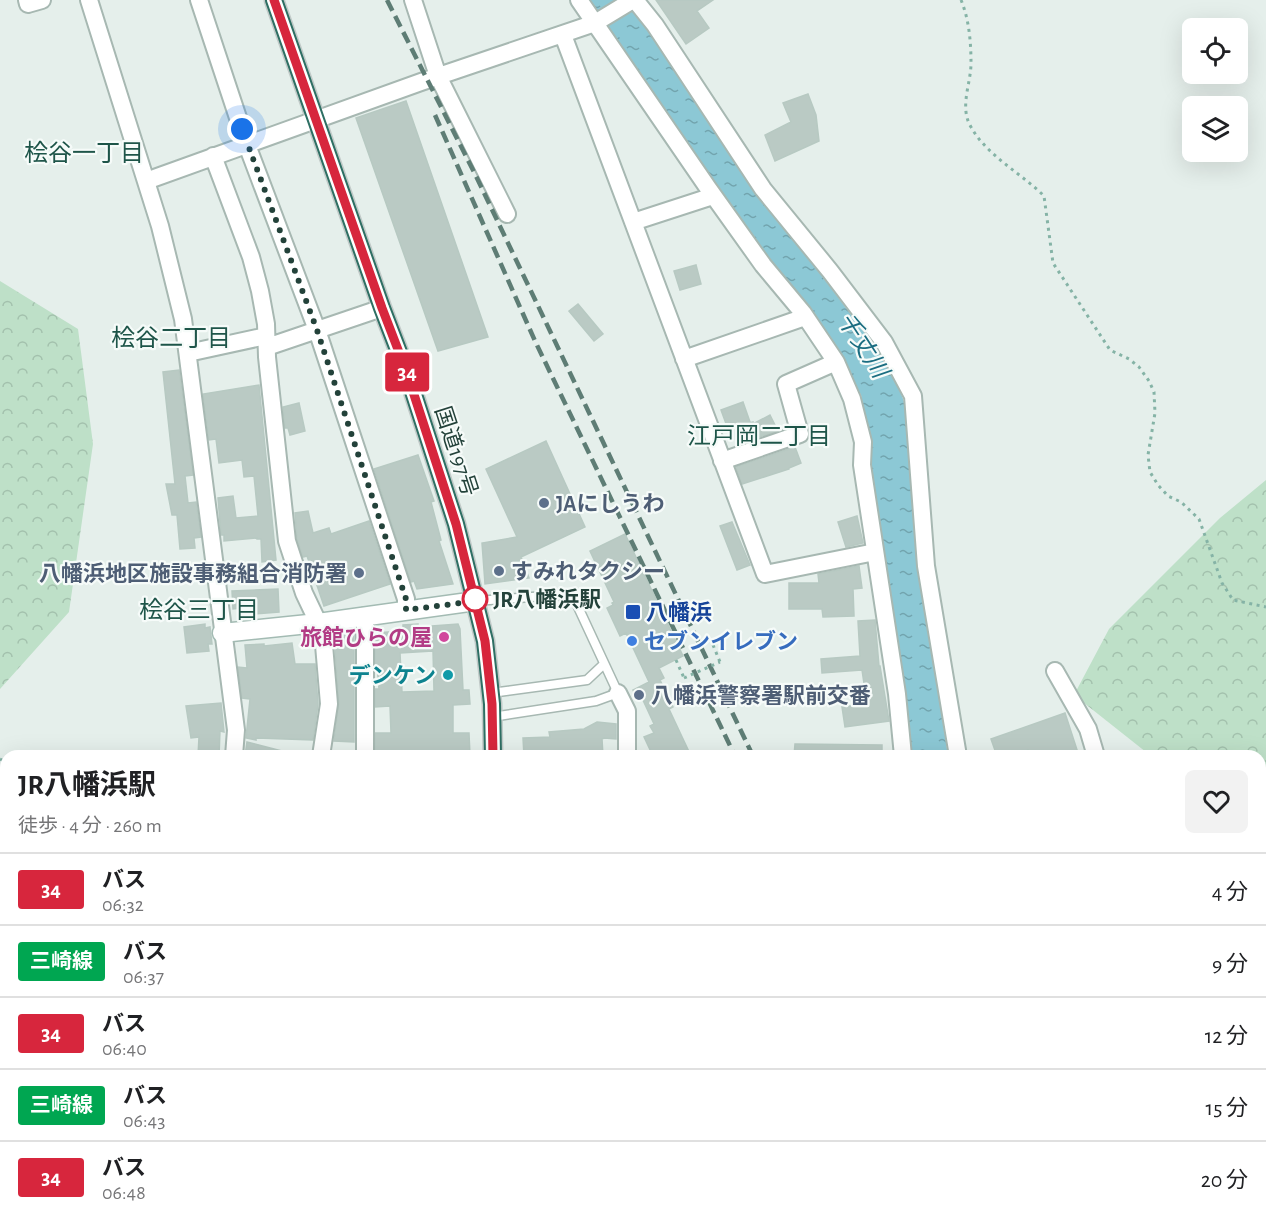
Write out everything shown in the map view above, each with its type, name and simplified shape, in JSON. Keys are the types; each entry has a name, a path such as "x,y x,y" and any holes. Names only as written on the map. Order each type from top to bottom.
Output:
{"highway":[{"name":"国道197号","path":"274,0 407,373 456,524 485,641 491,693 493,750"}],"street":[{"path":"27,0 28,4 42,0"},
{"path":"89,0 160,226 183,319 236,730 234,750"},
{"path":"199,0 248,145 317,330 406,599 406,610"},
{"path":"413,0 438,76 507,214"},
{"path":"579,0 598,21 713,196 763,265 806,316 836,362 852,399 863,442 862,465 897,694 902,750"},
{"path":"146,181 316,119 563,34 598,21 634,0 655,25 763,189 884,342 913,396 926,566 957,750"},
{"path":"563,34 765,574 875,552"},
{"path":"213,156 251,257 266,324 287,541 304,593 323,633 329,704 322,750"},
{"path":"633,222 713,196"},
{"path":"188,353 267,341 317,330 382,308"},
{"path":"684,359 806,316"},
{"path":"722,461 801,434 786,384 836,362"},
{"path":"222,633 318,623 476,601"},
{"path":"365,616 365,750"},
{"path":"1055,671 1088,729 1094,750"},
{"path":"618,693 627,711 627,750"}],"lane":[{"path":"476,601 572,594 618,693 596,701 492,717"},
{"path":"491,693 587,680 604,663"}],"path":[{"path":"961,0 966,12 971,66 966,111 969,125 982,143 1044,196 1053,263 1110,350 1134,363 1149,381 1154,392 1155,413 1148,456 1150,472 1158,485 1168,496 1181,502 1199,519 1222,584 1233,600 1266,607"},
{"path":"676,660 684,678 720,662 713,645"}],"green space":[{"path":"0,281 78,329 93,444 69,612 0,689"},
{"path":"1266,480 1266,750 1143,750 1074,695 1109,629 1220,518"}],"water":[{"name":"千丈川","path":"588,0 629,0 765,205 814,265 893,371 907,410 919,561 947,750 910,750 869,466 870,440 861,395 823,330 744,229"}],"building":[{"path":"656,0 713,0 697,11 709,28 686,44"},
{"path":"808,94 816,115 819,141 775,161 765,135 791,122 783,103"},
{"path":"406,101 488,337 438,351 356,118"},
{"path":"696,265 701,284 680,290 674,271"},
{"path":"578,304 603,334 594,341 569,311"},
{"path":"179,370 193,475 185,476 188,503 196,502 201,537 194,538 195,548 180,549 177,515 172,515 166,484 175,484 163,372"},
{"path":"259,385 276,560 262,562 261,539 224,541 224,535 221,535 218,498 233,496 236,518 258,516 254,476 244,477 242,460 219,463 216,439 209,440 203,394"},
{"path":"743,402 750,422 728,429 721,410"},
{"path":"299,403 305,431 290,435 288,428 285,428 283,407"},
{"path":"770,415 778,431 747,441 742,425 753,422 753,424"},
{"path":"546,441 585,527 521,557 529,578 485,584 482,543 517,537 486,469"},
{"path":"795,447 801,463 742,484 736,467"},
{"path":"418,455 434,501 431,502 441,540 439,541 453,584 417,589 414,581 411,582 374,469"},
{"path":"308,511 313,533 329,528 331,534 369,521 390,584 324,606 307,556 303,557 297,539 295,513"},
{"path":"857,516 863,543 846,547 838,522"},
{"path":"732,522 750,565 737,570 720,526"},
{"path":"625,534 683,656 659,668 664,678 660,680 673,707 669,709 688,750 650,750 644,737 654,733 650,726 654,724 642,698 638,700 633,690 649,682 626,633 620,636 607,608 614,602 590,551"},
{"path":"859,566 862,588 853,589 854,616 823,617 822,609 789,609 789,583 819,583 818,574"},
{"path":"278,589 279,612 254,614 253,607 233,609 232,591"},
{"path":"875,620 879,666 889,721 845,727 842,707 867,704 862,670 822,673 821,659 860,656 858,621"},
{"path":"205,624 205,628 210,627 212,644 208,644 209,651 187,653 184,627"},
{"path":"418,624 418,627 458,624 463,690 469,690 470,704 453,705 453,733 469,733 470,750 375,750 375,733 391,733 390,706 375,707 375,689 379,689 377,665 375,665 375,633 403,631 403,625","holes":["433,651 434,691 402,692 400,653"]},
{"path":"354,634 354,742 334,741 339,703 334,635"},
{"path":"292,643 295,664 315,664 318,704 313,740 246,738 250,699 242,698 238,667 247,668 245,645 264,644 264,646"},
{"path":"221,703 224,732 220,731 219,750 198,750 199,737 191,738 186,706"},
{"path":"1065,713 1077,750 995,750 991,739"},
{"path":"597,722 616,724 616,739 602,739 603,750 524,750 523,738 550,737 549,732 584,729"},
{"path":"247,742 278,750 246,750"},
{"path":"795,744 882,745 882,750 794,750"}],"railway":[{"path":"387,0 476,176 750,750"},
{"path":"435,115 535,341 732,750"}],"bus line":[{"name":"34","path":"274,0 407,373 456,524 485,641 492,704 493,750"}],"place":[{"name":"JAにしうわ","path":"544,503"},
{"name":"すみれタクシー","path":"499,571"},
{"name":"八幡浜地区施設事務組合消防署","path":"359,573"},
{"name":"JR八幡浜駅","path":"475,599"},
{"name":"八幡浜","path":"633,612"},
{"name":"旅館ひらの屋","path":"444,637"},
{"name":"セブンイレブン","path":"632,641"},
{"name":"デンケン","path":"448,675"},
{"name":"八幡浜警察署駅前交番","path":"639,695"}],"district":[{"name":"桧谷一丁目","path":"84,153"},
{"name":"桧谷二丁目","path":"171,338"},
{"name":"江戸岡二丁目","path":"759,436"},
{"name":"桧谷三丁目","path":"199,610"}],"route":[{"path":"242,129 317,330 406,599 406,610 476,601 475,599"}]}
